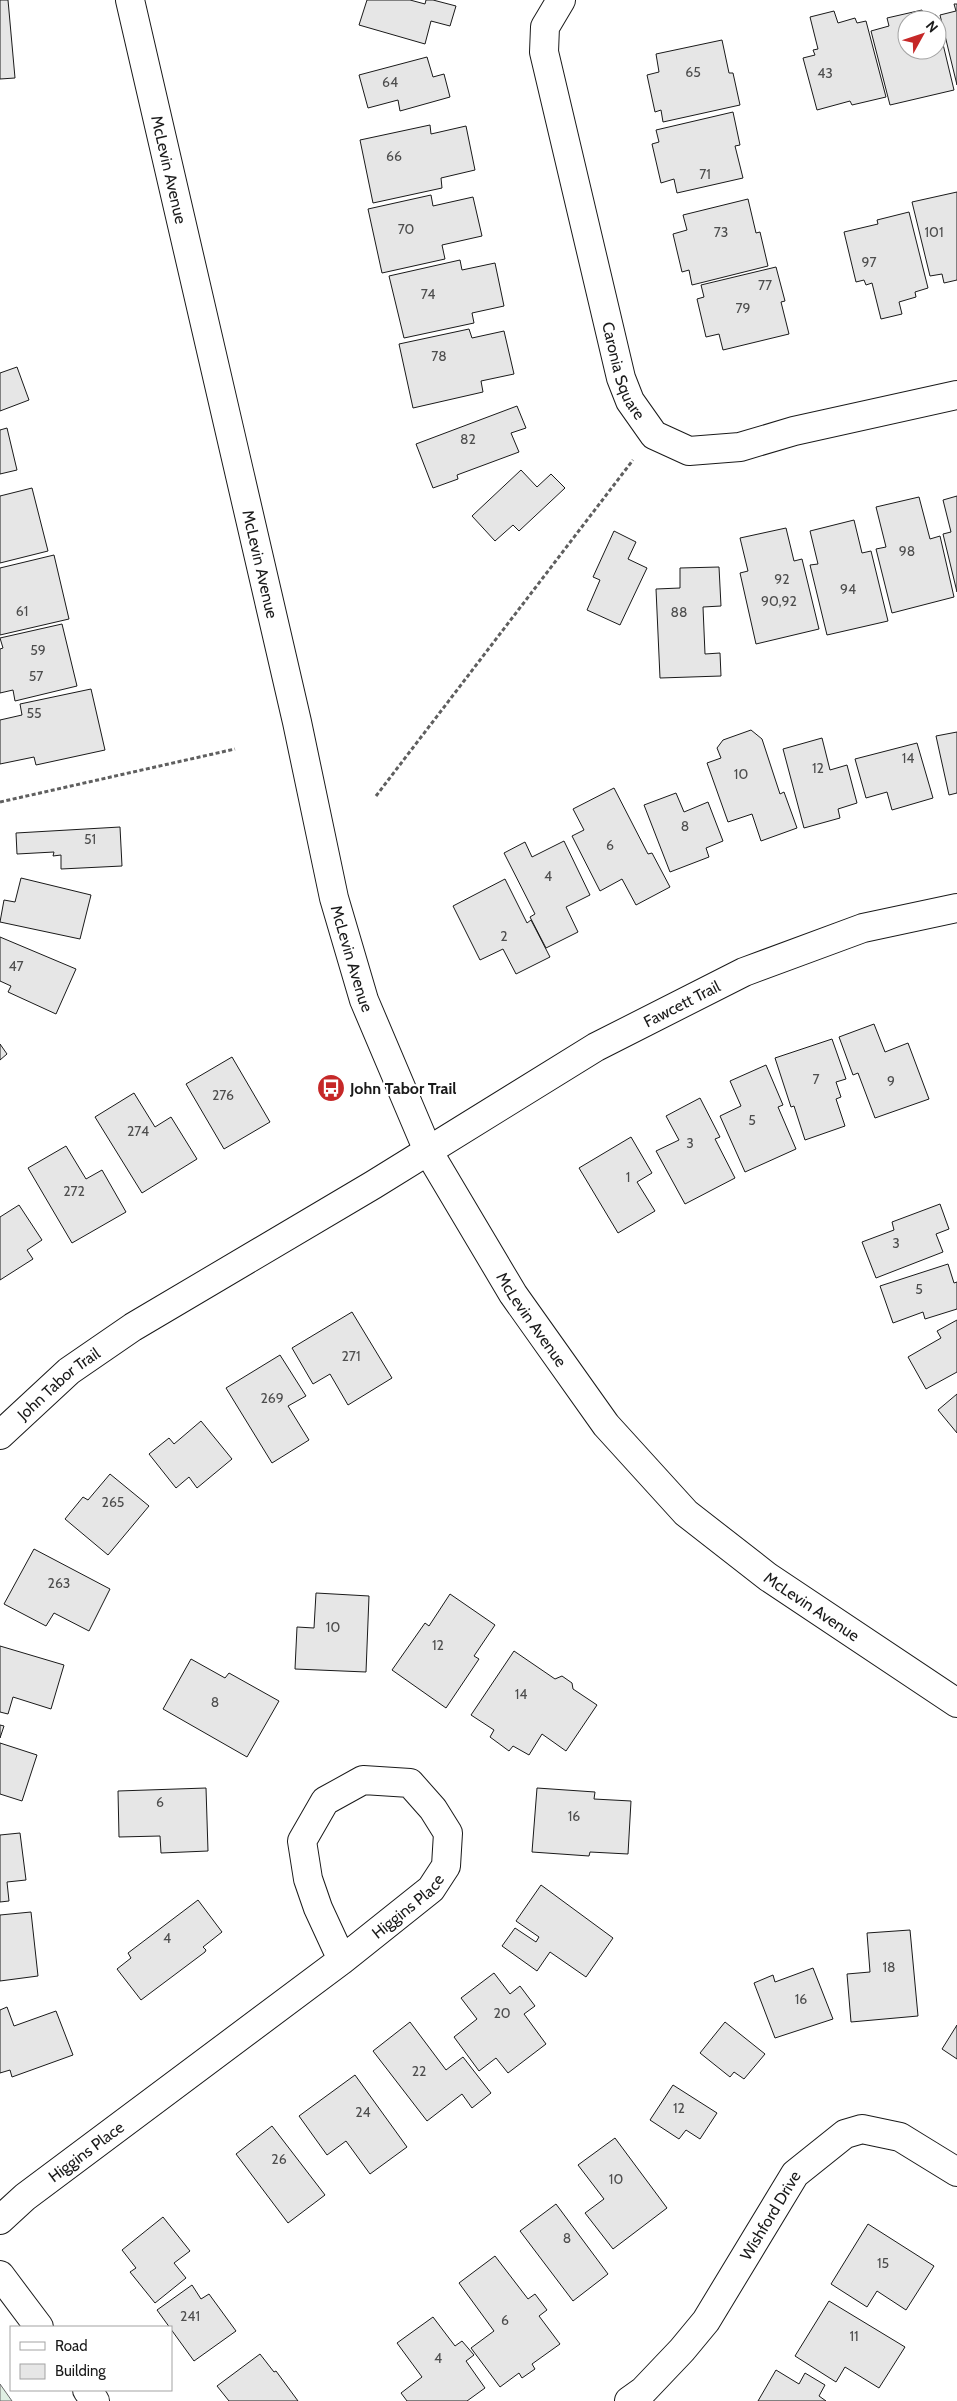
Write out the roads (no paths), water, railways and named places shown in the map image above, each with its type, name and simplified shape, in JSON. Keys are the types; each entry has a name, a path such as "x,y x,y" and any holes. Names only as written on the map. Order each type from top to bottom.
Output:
{"street":[{"name":"McLevin Avenue","path":"130,0 296,722 334,898 364,1000 428,1151 513,1294 606,1425 686,1513 768,1578 957,1704"},
{"name":"Caronia Square","path":"561,0 545,27 544,52 621,378 630,401 654,435 689,451 740,447 794,430 957,395"},
{"name":"Fawcett Trail","path":"428,1151 596,1048 744,972 863,928 957,908"},
{"name":"John Tabor Trail","path":"0,1435 69,1372 134,1326 428,1151"},
{"name":"Higgins Place","path":"0,2220 33,2192 342,1960 431,1888 446,1866 448,1833 433,1809 410,1783 363,1780 325,1801 302,1841 308,1879 318,1908 342,1960"},
{"name":"Wishford Drive","path":"629,2401 643,2391 682,2350 706,2321 794,2174 845,2134 862,2129 900,2137 957,2172"},
{"path":"0,2275 38,2326"}],"place":[{"name":"John Tabor Trail","path":"331,1088"}]}
